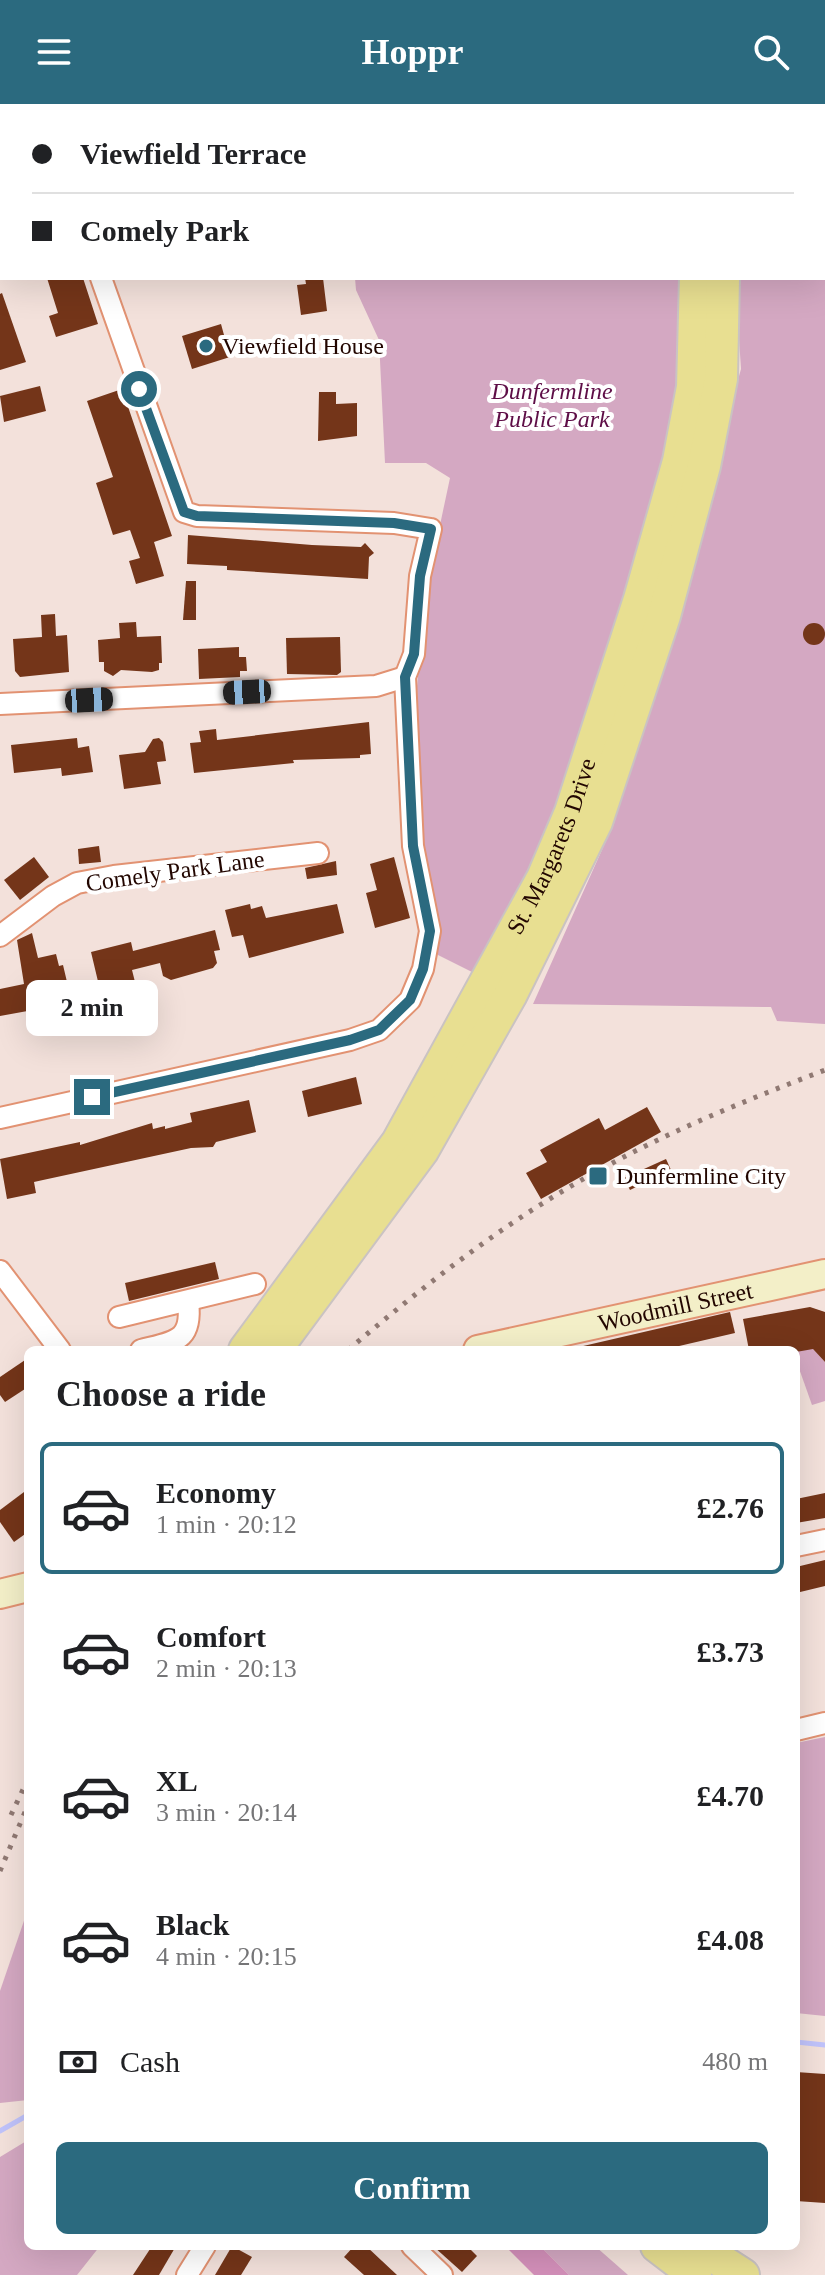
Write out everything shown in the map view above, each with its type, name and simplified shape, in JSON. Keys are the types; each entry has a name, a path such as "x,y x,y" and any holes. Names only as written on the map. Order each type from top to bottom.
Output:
{"main road":[{"name":"St. Margarets Drive","path":"650,612 693,387 696,280"},
{"name":"St. Margarets Drive","path":"278,1346 422,1151 511,994 596,822 635,659 704,466 721,379 723,280"},
{"name":"St. Margarets Drive","path":"248,1346 398,1142 543,878 635,659"},
{"path":"662,2250 695,2275"},
{"path":"704,2250 743,2275"}],"street":[{"path":"0,1118 350,1040 379,1030 410,1000 423,969 430,931 413,846 405,677 414,654 420,576 431,529 394,523 197,516 184,512 102,280"},
{"path":"0,704 376,686 405,677"},
{"name":"Comely Park Lane","path":"0,936 53,896 77,883 318,853"},
{"path":"0,1271 57,1346"},
{"name":"Woodmill Street","path":"496,1346 825,1274"},
{"path":"119,1317 255,1284"},
{"path":"152,1346 183,1335 191,1323 188,1301"},
{"path":"800,1545 825,1540"},
{"path":"0,1594 24,1588"},
{"path":"0,1610 24,1607"},
{"path":"800,1729 825,1723"},
{"path":"187,2275 203,2250"},
{"path":"416,2250 442,2275"}],"green space":[{"name":"Dunfermline Public Park","path":"355,280 684,280 681,397 661,491 572,771 505,928 476,974 438,955 437,927 420,845 417,686 427,586 450,478 426,463 385,463 379,340 356,290"},
{"path":"735,280 825,280 825,1024 777,1021 771,1007 533,1004 614,823 741,369"},
{"path":"805,1340 825,1362 825,1401 812,1405 800,1371 800,1347"},
{"path":"825,1737 825,2016 800,2013 800,1742"},
{"path":"24,1921 24,2100 0,2103 0,1991"},
{"path":"24,2142 24,2250 97,2250 77,2275 0,2275 0,2157"},
{"path":"544,2250 600,2250 628,2275 569,2275"}],"shaded area":[{"path":"509,2250 544,2250 569,2275 534,2275"}],"building":[{"path":"48,280 84,280 98,324 56,337 49,316 58,313"},
{"path":"305,280 323,280 327,311 301,315 297,285 306,284"},
{"path":"0,294 26,362 0,370"},
{"name":"Viewfield House","path":"221,324 230,357 192,369 182,336"},
{"path":"40,386 46,411 4,422 0,396"},
{"path":"122,389 172,536 154,542 164,576 136,584 129,561 140,558 130,530 113,535 96,483 113,477 87,401"},
{"path":"319,392 336,392 336,404 357,403 357,436 318,441"},
{"path":"188,535 312,545 361,547 365,543 374,553 369,557 368,579 227,570 227,566 187,564"},
{"path":"186,581 196,581 196,620 183,620"},
{"path":"55,614 56,636 67,635 69,672 20,677 15,671 13,639 42,637 41,615"},
{"path":"136,622 137,637 161,636 162,663 159,663 159,670 152,672 121,670 113,676 104,671 104,662 99,662 98,640 120,638 119,623"},
{"path":"814,623 822,626 825,634 822,642 814,645 806,642 803,634 806,626"},
{"path":"340,637 341,672 337,675 287,674 286,638"},
{"path":"239,647 239,657 246,657 247,671 240,671 240,677 199,679 198,649"},
{"path":"369,722 371,754 360,755 360,758 293,760 294,763 194,773 190,743 201,742 199,731 216,729 217,740"},
{"path":"77,738 78,748 89,746 93,772 62,776 61,768 14,773 11,745"},
{"path":"159,738 163,742 166,761 157,762 161,784 124,789 119,755 145,752 153,739"},
{"path":"99,846 101,862 79,864 78,849"},
{"path":"34,857 49,877 20,900 4,880"},
{"path":"394,857 410,918 375,928 366,893 377,890 370,864"},
{"path":"336,861 337,875 307,879 305,868"},
{"path":"250,904 251,909 262,906 266,918 337,904 344,933 249,958 243,935 232,937 225,910"},
{"path":"215,930 220,950 214,951 217,963 213,968 171,980 163,976 160,963 132,970 136,986 130,990 101,994 91,952 131,942 133,951"},
{"path":"32,933 38,958 56,954 59,966 63,965 72,1003 67,1004 63,1012 55,1006 0,1016 0,989 24,984 17,940"},
{"path":"356,1077 362,1104 308,1117 302,1091"},
{"path":"249,1100 256,1132 216,1142 213,1147 191,1148 34,1182 36,1193 7,1199 0,1159 80,1142 80,1145 152,1123 153,1129 165,1126 165,1129 192,1122 190,1113"},
{"name":"Dunfermline City","path":"647,1107 661,1132 541,1199 526,1173 547,1162 540,1150 599,1118 605,1130"},
{"path":"666,1159 671,1170 630,1190 624,1178"},
{"path":"215,1262 219,1279 129,1301 125,1283"},
{"path":"810,1307 825,1312 825,1362 813,1349 800,1351 800,1346 748,1346 743,1319"},
{"path":"730,1312 735,1333 679,1346 583,1346"},
{"path":"24,1361 24,1390 5,1402 0,1395 0,1377"},
{"path":"24,1492 24,1535 14,1542 0,1522 0,1510"},
{"path":"825,1493 825,1518 800,1522 800,1498"},
{"path":"825,1560 825,1586 800,1592 800,1566"},
{"path":"800,2072 825,2074 825,2203 800,2201"},
{"path":"149,2250 174,2250 159,2275 133,2275"},
{"path":"230,2250 239,2250 252,2257 241,2275 215,2275"},
{"path":"350,2250 370,2250 397,2275 364,2275 344,2257"},
{"path":"437,2250 471,2250 477,2256 462,2272"}],"waterway":[{"path":"800,2042 825,2045"},
{"path":"0,2131 24,2117"}],"railway":[{"path":"353,1346 468,1255 563,1191 680,1130 825,1070"},
{"path":"11,1815 24,1787"},
{"path":"0,1871 24,1814"}],"place":[{"name":"Viewfield House","path":"206,346"},
{"name":"Dunfermline City","path":"598,1176"}],"route":[{"path":"92,1097 350,1040 379,1030 410,1000 423,969 430,931 413,846 405,677 411,670 414,654 420,576 431,529 394,523 197,516 184,512 139,389"}]}
